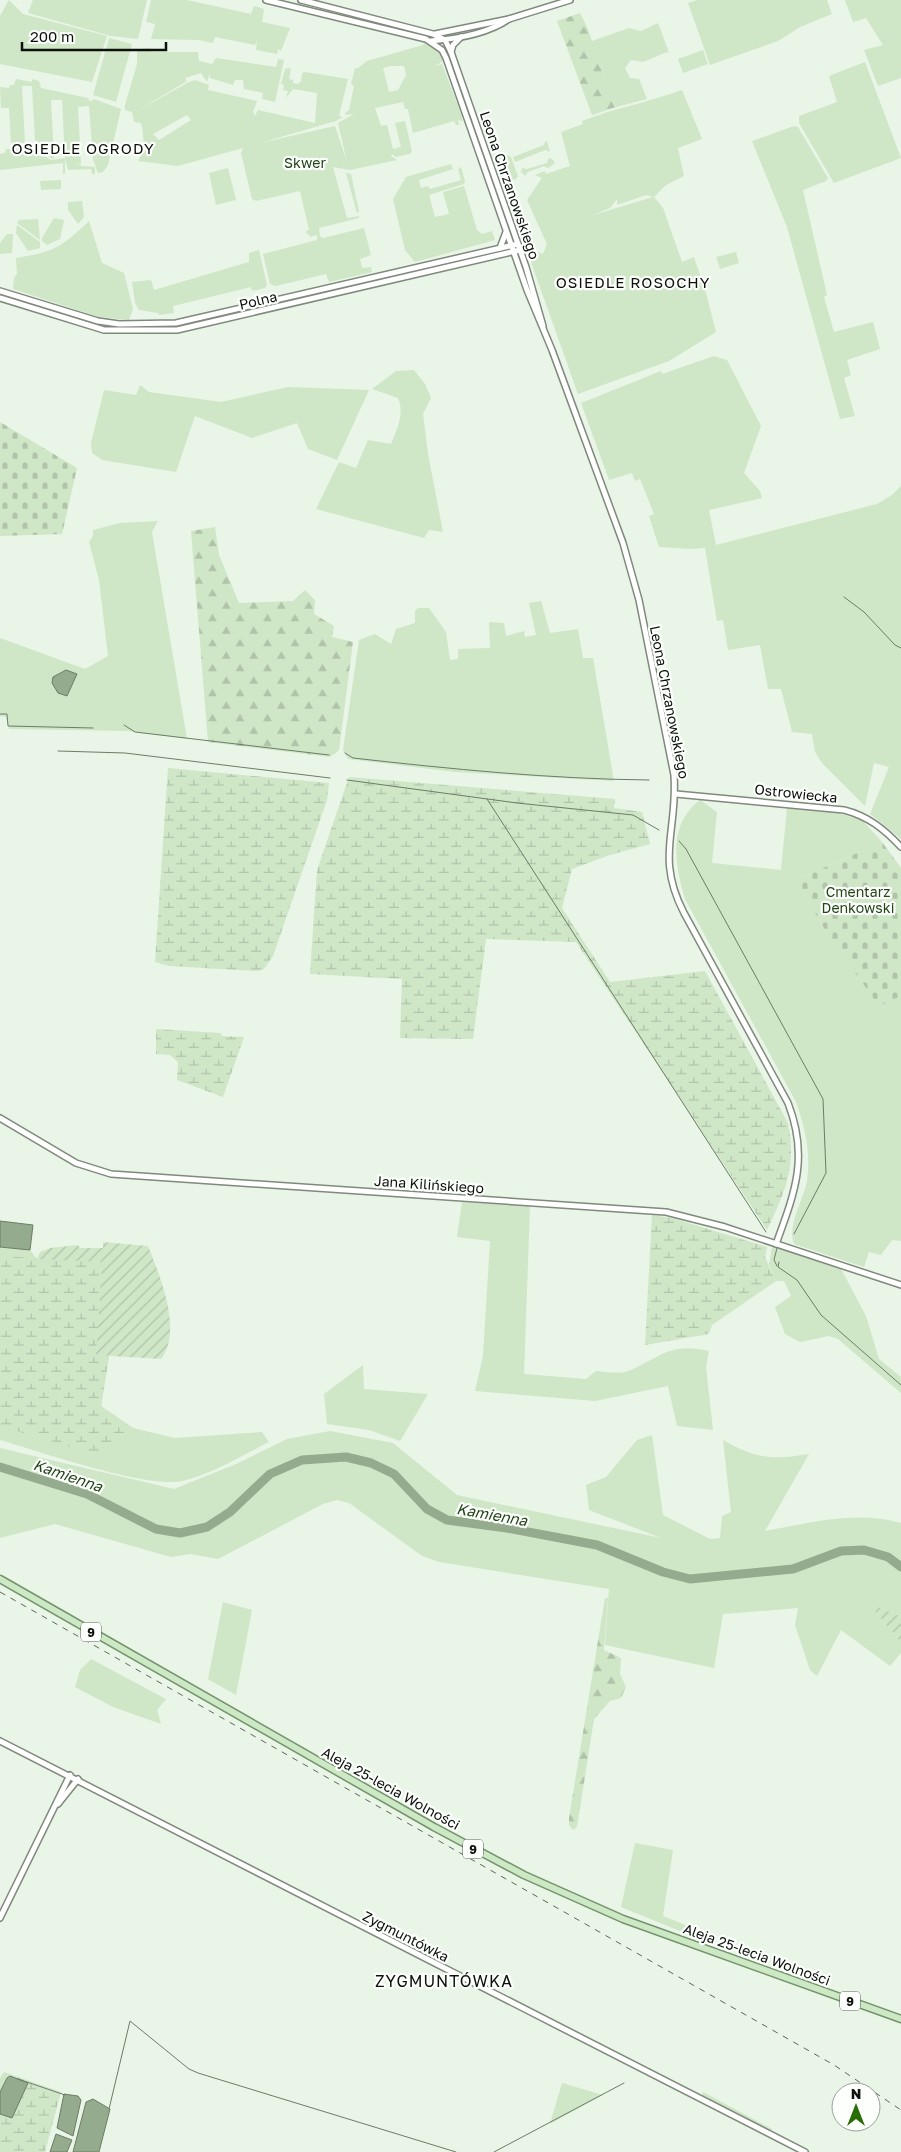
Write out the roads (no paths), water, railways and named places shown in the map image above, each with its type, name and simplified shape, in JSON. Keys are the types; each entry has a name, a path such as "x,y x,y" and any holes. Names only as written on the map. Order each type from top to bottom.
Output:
{"main road":[{"name":"Aleja 25-lecia Wolności","path":"0,1579 434,1826 524,1875 623,1918 901,2019"}],"street":[{"path":"266,0 432,41 463,36 570,0"},
{"path":"294,6 296,0"},
{"path":"300,0 433,34 445,40"},
{"path":"329,16 331,8"},
{"path":"349,20 351,12"},
{"path":"373,26 375,19"},
{"path":"433,34 452,32 499,19 509,19"},
{"path":"432,41 442,50 445,40 452,32"},
{"path":"451,52 453,45 463,36"},
{"name":"Leona Chrzanowskiego","path":"445,40 451,52 485,160 491,190 538,319 543,327"},
{"name":"Leona Chrzanowskiego","path":"442,50 485,160 498,188 520,250 543,327 629,563 672,764 676,794 668,860 673,890 788,1103 798,1135 800,1156 797,1180 776,1244"},
{"path":"491,190 498,188"},
{"path":"500,248 506,232"},
{"name":"Polna","path":"0,291 98,322 119,324 176,323 518,244"},
{"name":"Polna","path":"0,298 104,330 177,330 520,250"},
{"name":"Ostrowiecka","path":"676,794 844,810 868,818 888,833 901,847"},
{"name":"Jana Kilińskiego","path":"0,1118 76,1163 111,1174 652,1210 686,1216 863,1271 901,1285"},
{"name":"Zygmuntówka","path":"0,1740 805,2152"},
{"path":"0,1918 70,1776"},
{"path":"57,1805 78,1779"}],"waterway":[{"path":"844,597 864,612 895,645 901,648"},
{"path":"0,714 7,714 8,726 93,728"},
{"path":"124,725 135,732 329,755"},
{"path":"58,751 125,753 330,778"},
{"path":"345,753 353,758 464,770 538,776 649,780"},
{"path":"347,780 517,803 633,815 659,830"},
{"path":"487,799 766,1232"},
{"path":"679,841 686,849 823,1099 826,1173 794,1234"},
{"path":"777,1248 774,1260 777,1266"},
{"path":"779,1262 778,1267 797,1280 821,1315 901,1385"},
{"name":"Kamienna","path":"0,1467 87,1494 156,1529 180,1533 207,1527 230,1512 270,1474 302,1460 346,1457 371,1463 394,1474 427,1509 447,1520 507,1528 597,1545 663,1572 690,1579 793,1569 841,1551 864,1550 888,1557 901,1567"},
{"path":"109,2109 130,2021 189,2069 198,2073 456,2152"},
{"path":"18,2079 65,2095"},
{"path":"494,2152 624,2083"}],"railway":[{"path":"0,1592 834,2065 901,2110"}],"district":[{"name":"OSIEDLE OGRODY","path":"83,148"},
{"name":"OSIEDLE ROSOCHY","path":"633,282"},
{"name":"ZYGMUNTÓWKA","path":"444,1981"}],"park label":[{"name":"Skwer","path":"305,162"},
{"name":"Cmentarz Denkowski","path":"858,900"}]}
